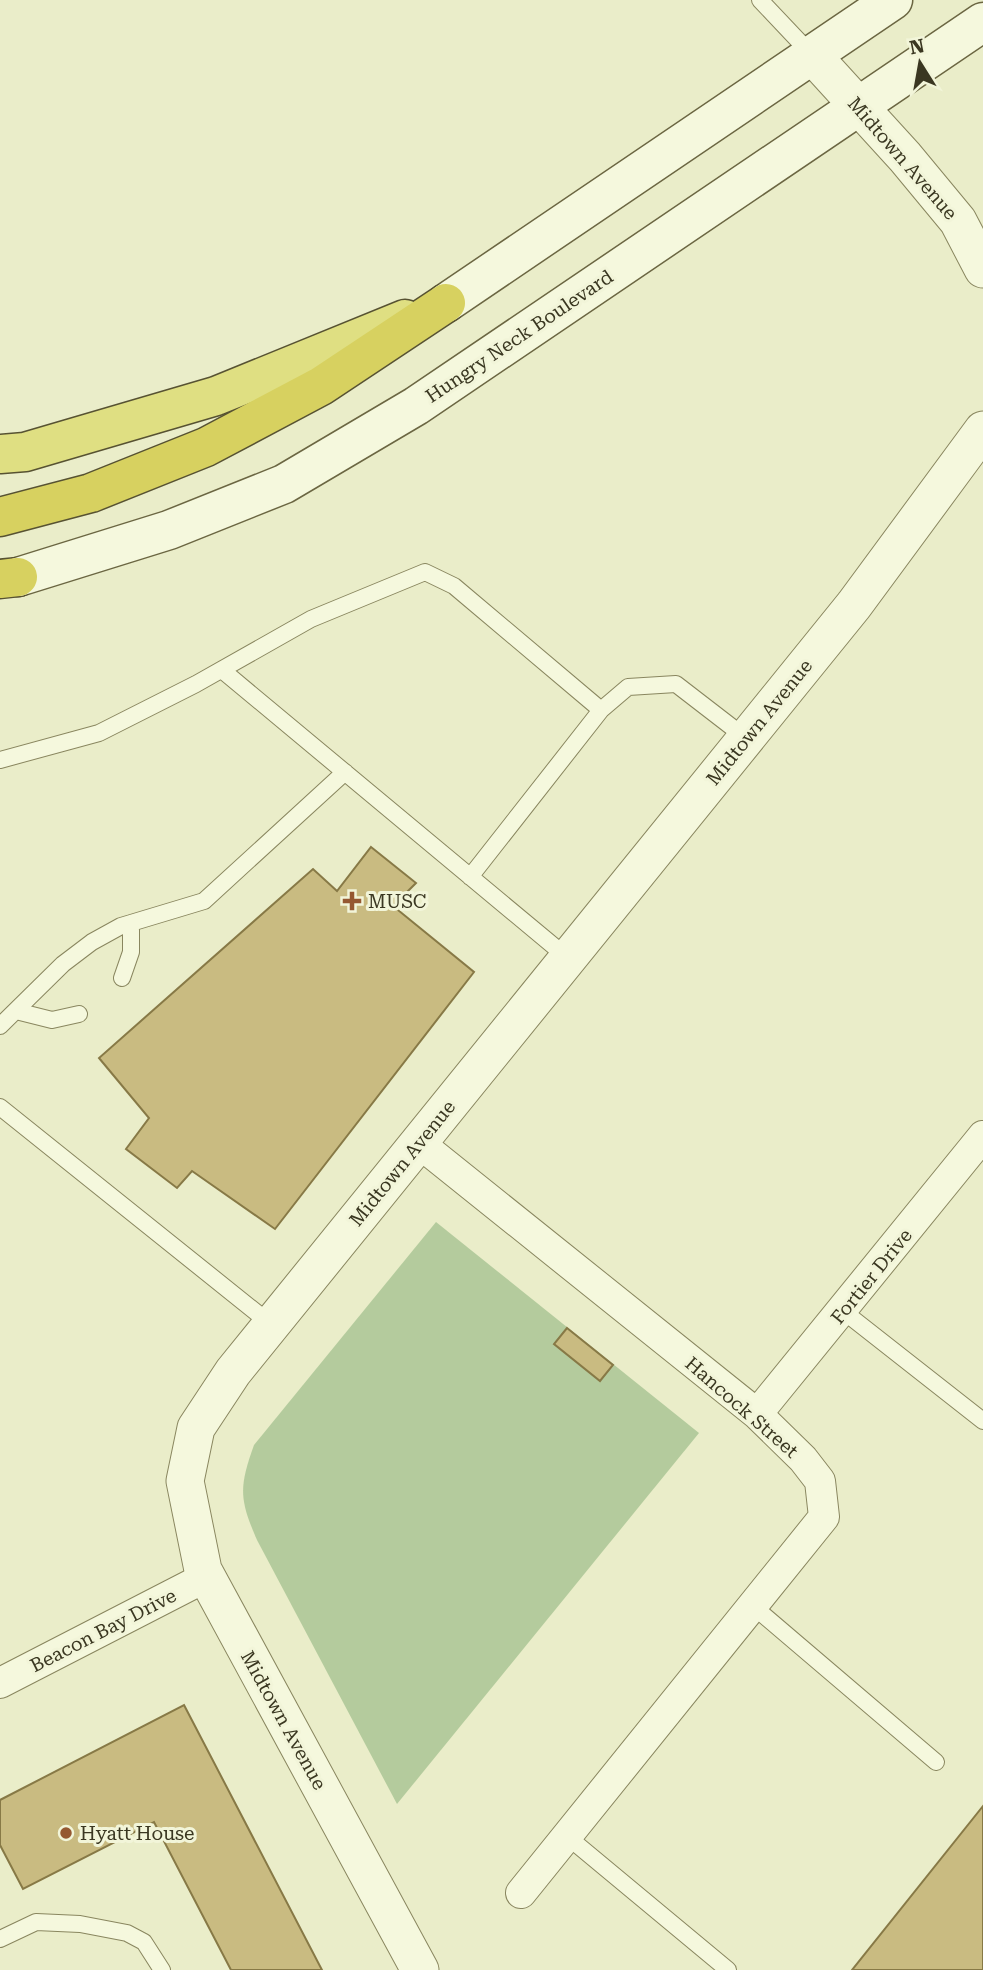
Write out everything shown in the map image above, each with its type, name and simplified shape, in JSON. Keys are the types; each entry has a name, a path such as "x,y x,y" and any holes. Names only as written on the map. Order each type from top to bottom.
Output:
{"highway":[{"path":"0,454 25,452 216,396 446,303"},
{"path":"0,517 91,493 206,447 321,386 446,303"}],"main road":[{"path":"446,303 893,0"},
{"name":"Hungry Neck Boulevard","path":"6,580 169,530 284,484 416,406 983,22"}],"street":[{"name":"Midtown Avenue","path":"812,55 958,221 983,269"},
{"name":"Midtown Avenue","path":"420,1970 206,1577 185,1481 196,1428 233,1372 854,605 983,430"},
{"name":"Fortier Drive","path":"757,1414 983,1136"},
{"name":"Hancock Street","path":"419,1143 757,1414 803,1459 820,1481 824,1517 521,1893"},
{"name":"Beacon Bay Drive","path":"0,1684 206,1577"}],"lane":[{"path":"760,0 812,55"},
{"path":"0,760 99,733 222,670 311,620 425,572 454,586 600,710"},
{"path":"222,670 568,958"},
{"path":"470,877 600,710 628,687 676,684 746,738"},
{"path":"0,1026 64,964 92,942 131,923 204,901 345,772"},
{"path":"122,978 131,952 131,923"},
{"path":"16,1011 52,1020 79,1014"},
{"path":"0,1107 272,1325"},
{"path":"843,1311 983,1421"},
{"path":"753,1606 936,1762"},
{"path":"568,1837 728,1970"},
{"path":"0,1939 36,1922 80,1924 127,1933 144,1942 162,1970"}],"green space":[{"path":"436,1222 699,1433 397,1804 257,1540 247,1514 243,1493 254,1445"}],"building":[{"path":"371,847 416,883 393,906 474,972 275,1229 192,1171 177,1188 126,1149 149,1118 99,1058 313,869 337,891"},
{"path":"567,1328 613,1365 600,1381 554,1344"},
{"name":"Hyatt House","path":"184,1705 322,1970 231,1970 154,1822 23,1889 0,1845 0,1800"},
{"path":"983,1806 983,1970 852,1970"}],"place":[{"name":"MUSC","path":"352,901"},
{"name":"Hyatt House","path":"66,1833"}]}
